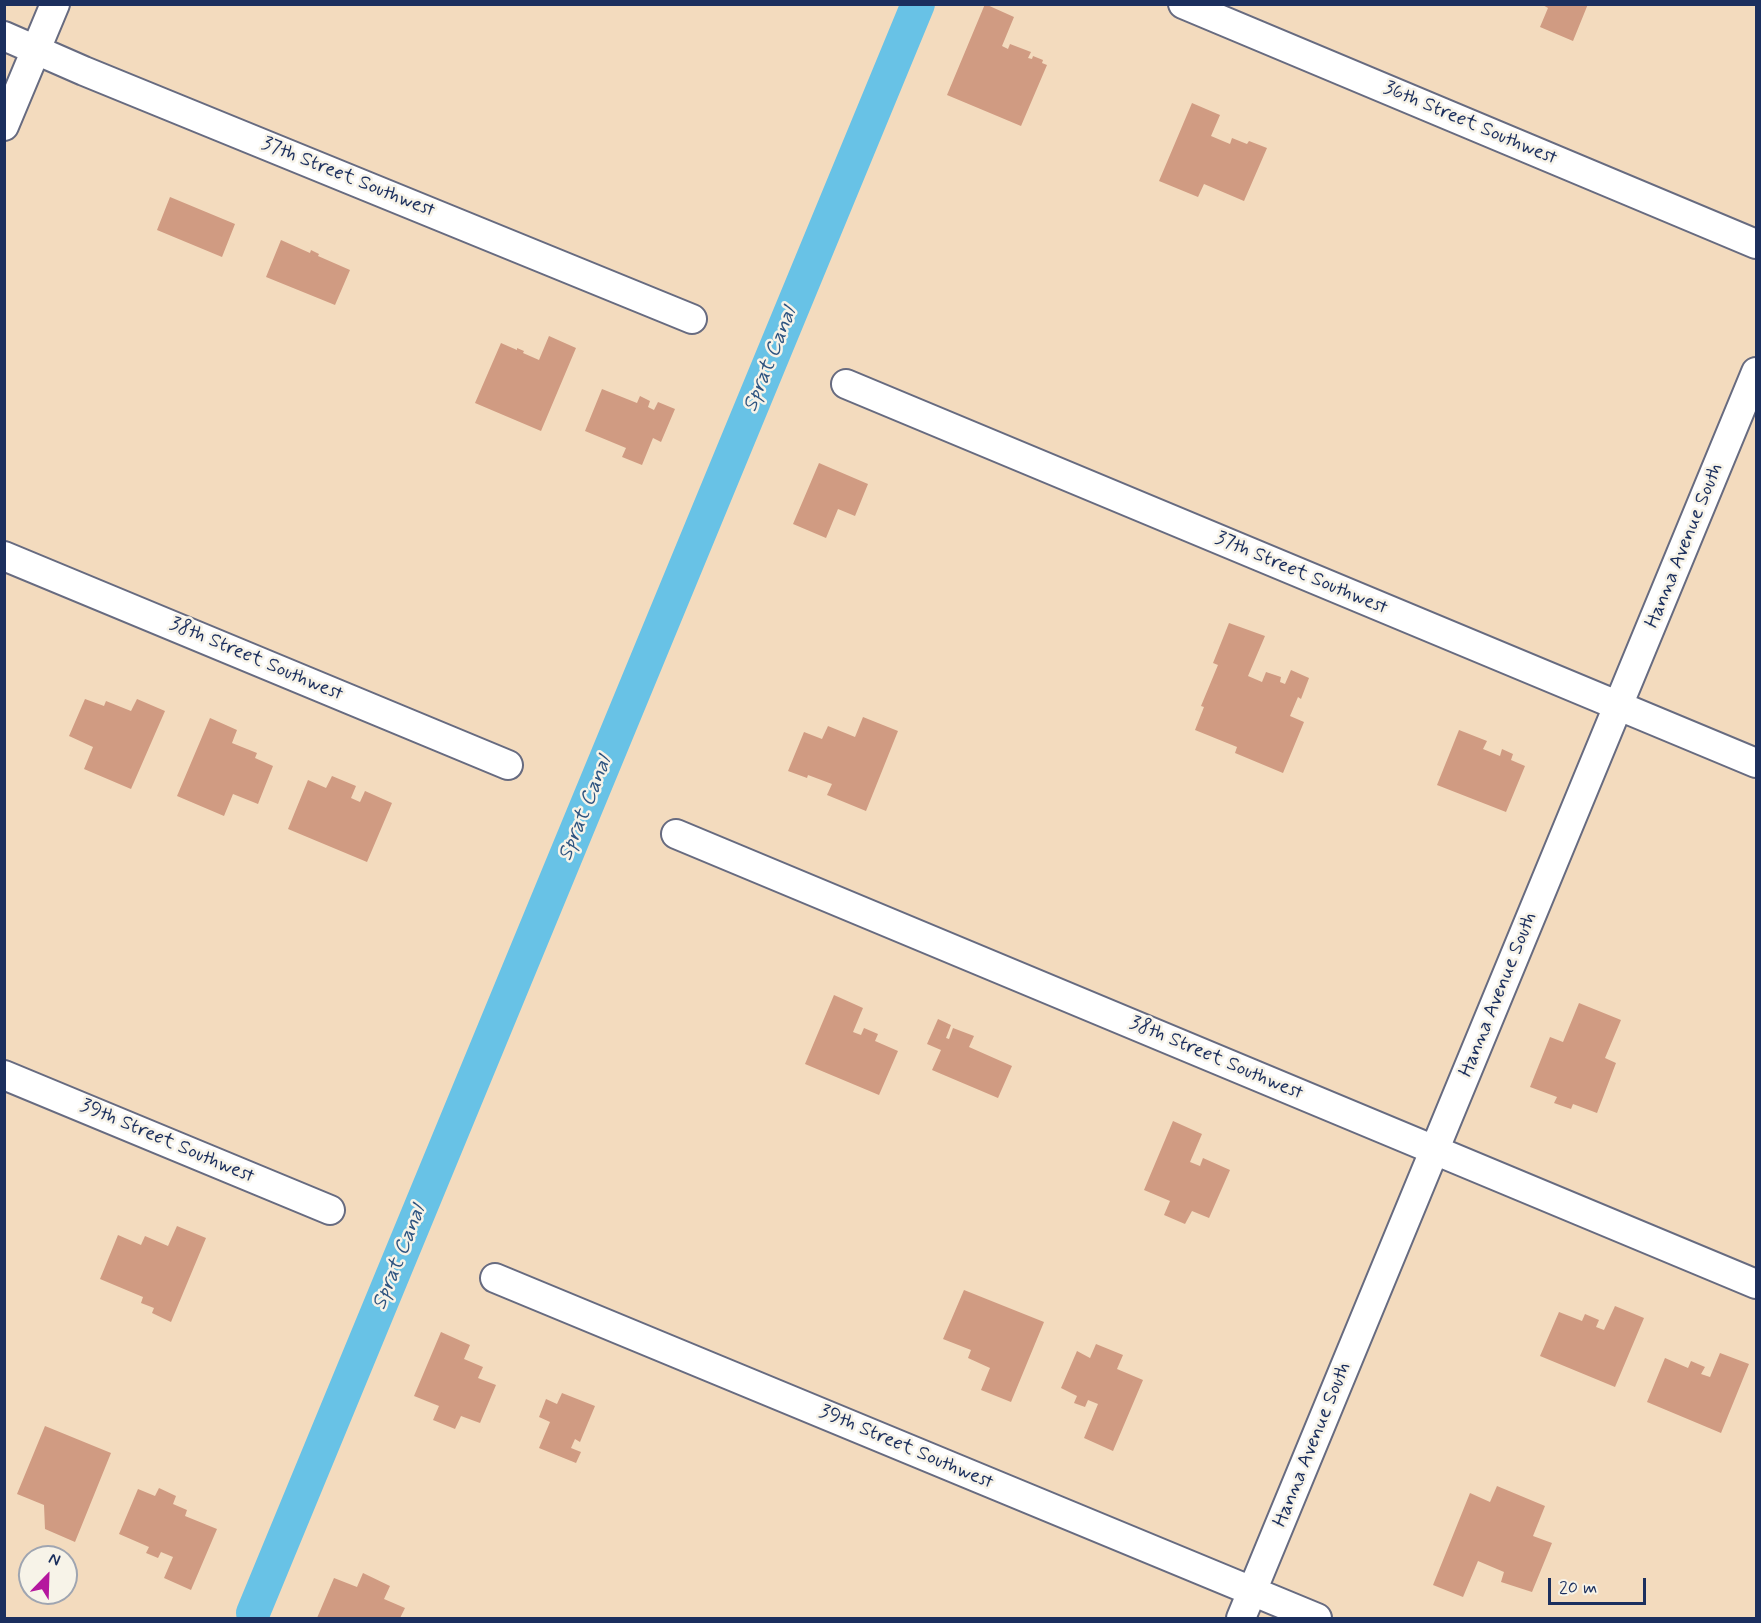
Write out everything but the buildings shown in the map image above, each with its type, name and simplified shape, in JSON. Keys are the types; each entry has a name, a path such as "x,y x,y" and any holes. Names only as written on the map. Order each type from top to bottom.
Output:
{"street":[{"path":"4,126 55,4"},
{"name":"36th Street Southwest","path":"1183,4 1756,244"},
{"name":"37th Street Southwest","path":"4,36 692,319"},
{"name":"Hanna Avenue South","path":"1241,1618 1756,372"},
{"name":"37th Street Southwest","path":"846,384 1756,763"},
{"name":"38th Street Southwest","path":"4,556 508,765"},
{"name":"38th Street Southwest","path":"676,834 1756,1284"},
{"name":"39th Street Southwest","path":"4,1075 330,1210"},
{"name":"39th Street Southwest","path":"495,1278 1317,1618"}],"waterway":[{"name":"Sprat Canal","path":"253,1613 918,4"}]}
